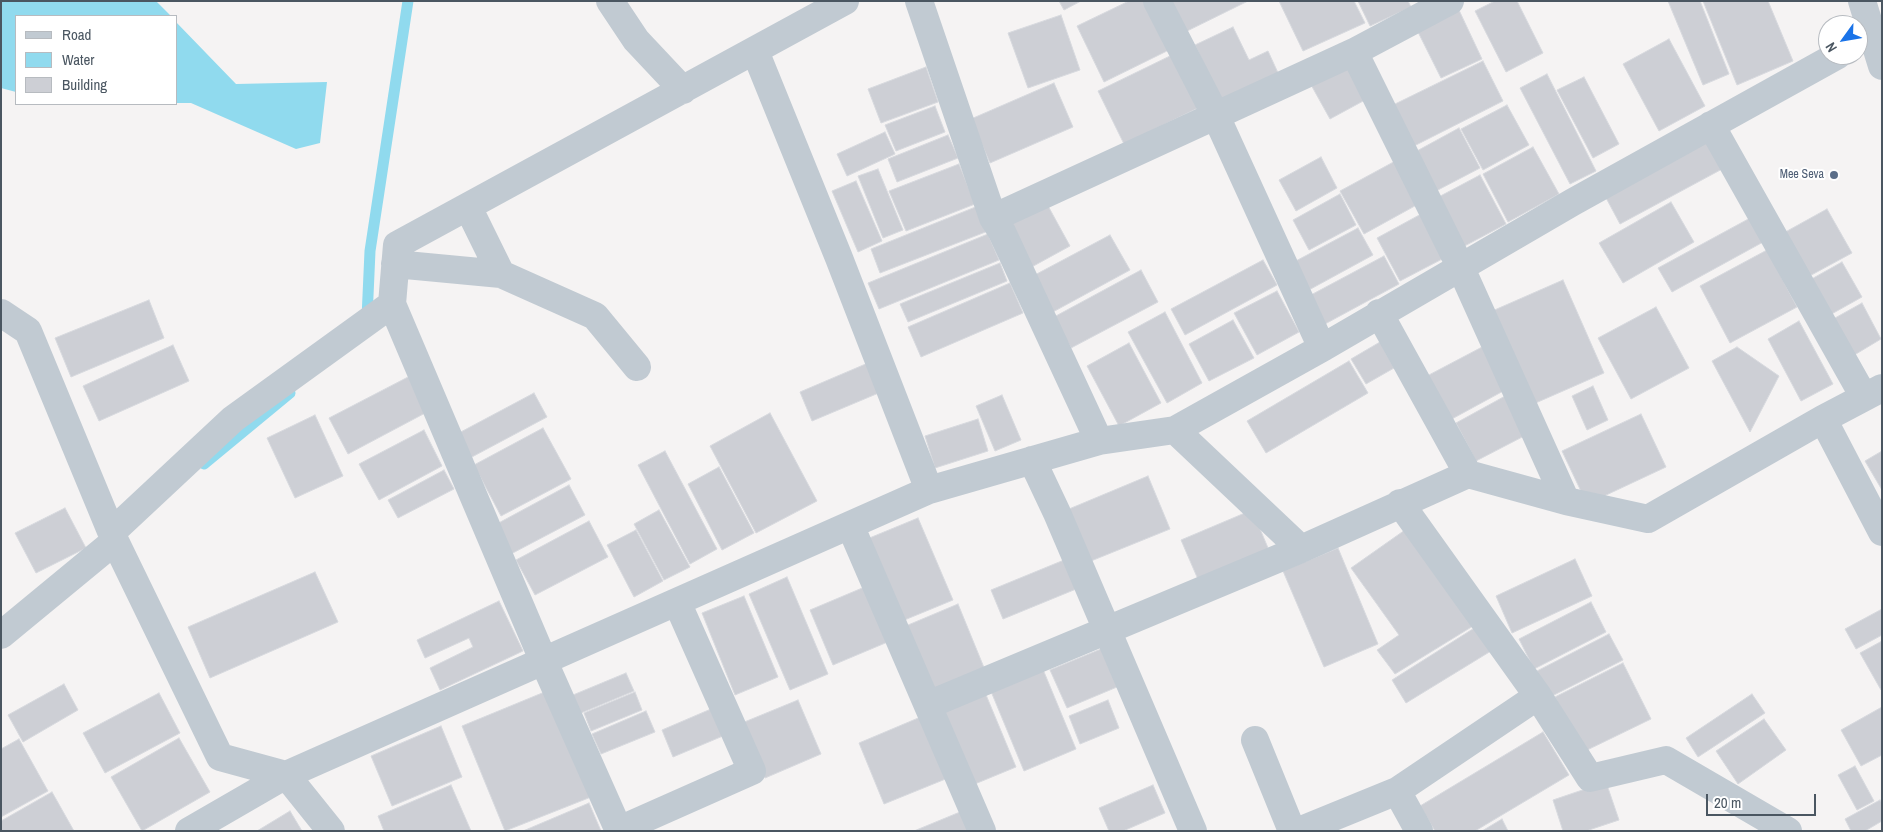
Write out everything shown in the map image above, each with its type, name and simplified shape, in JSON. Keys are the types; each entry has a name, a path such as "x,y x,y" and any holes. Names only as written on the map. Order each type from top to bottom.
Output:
{"street":[{"path":"610,1 636,40 683,90"},
{"path":"678,602 752,771 619,830 544,662 392,304 397,245 845,1"},
{"path":"919,1 993,218 1002,232 1099,441"},
{"path":"1157,1 1216,116 1322,348"},
{"path":"993,218 1354,52 1450,1"},
{"path":"1862,1 1863,15"},
{"path":"1868,45 1882,66"},
{"path":"755,51 839,258 929,490"},
{"path":"1354,52 1460,266 1566,501"},
{"path":"189,831 286,775 929,490 1099,441 1175,430 1322,348 1460,266 1820,65"},
{"path":"928,705 1301,549 1468,474 1566,501 1648,519 1823,419 1873,393 1711,125"},
{"path":"468,207 501,274"},
{"path":"395,264 501,274 595,316 637,367"},
{"path":"1,635 114,536 233,419 392,304"},
{"path":"1379,313 1468,474"},
{"path":"1,314 28,331 114,536 220,756 286,775 331,831"},
{"path":"1823,419 1882,532"},
{"path":"1175,430 1301,549"},
{"path":"1032,460 1193,831"},
{"path":"1400,503 1538,696 1590,778 1666,760 1788,831"},
{"path":"850,525 982,831"},
{"path":"1299,831 1397,790 1538,696"},
{"path":"1255,740 1292,831"},
{"path":"1397,790 1419,831"}],"water":[{"path":"1,1 156,1 170,15 15,15 15,92 1,88"},
{"path":"178,24 236,84 327,82 320,143 296,149 191,103 178,103"}],"building":[{"path":"1059,1 1081,1 1064,10"},
{"path":"1129,1 1147,1 1171,49 1104,82 1077,26"},
{"path":"1165,1 1248,1 1181,34"},
{"path":"1279,1 1354,1 1365,23 1303,51"},
{"path":"1358,1 1408,1 1411,7 1370,26"},
{"path":"1495,1 1517,1 1543,53 1506,72 1475,11"},
{"path":"1668,1 1700,1 1729,74 1703,85"},
{"path":"1703,1 1768,1 1793,61 1737,85"},
{"path":"1458,8 1482,59 1441,78 1416,28"},
{"path":"1061,15 1080,70 1028,88 1008,33"},
{"path":"1233,27 1249,60 1268,51 1279,75 1222,102 1195,45"},
{"path":"1669,39 1705,106 1659,131 1623,64"},
{"path":"1172,55 1198,108 1124,144 1098,91"},
{"path":"1483,61 1503,101 1414,146 1393,105"},
{"path":"1346,64 1365,100 1330,119 1310,83"},
{"path":"926,67 938,102 881,123 868,89"},
{"path":"1547,74 1596,171 1570,184 1520,88"},
{"path":"1584,77 1619,144 1593,158 1557,90"},
{"path":"1054,83 1073,127 990,163 971,119"},
{"path":"1507,105 1529,145 1483,170 1461,129"},
{"path":"935,106 945,132 896,151 885,125"},
{"path":"1459,128 1480,168 1436,191 1415,152"},
{"path":"885,132 895,154 847,176 837,154"},
{"path":"948,135 958,158 897,182 888,159"},
{"path":"1708,141 1724,168 1620,224 1605,196"},
{"path":"1533,147 1559,194 1508,222 1483,174"},
{"path":"1321,157 1337,188 1296,211 1279,180"},
{"path":"1399,159 1422,202 1364,234 1340,191"},
{"path":"959,164 975,204 906,231 889,191"},
{"path":"878,169 903,230 883,238 858,176"},
{"path":"1480,175 1506,224 1457,250 1431,201"},
{"path":"856,181 882,241 858,252 832,191"},
{"path":"1340,194 1356,225 1309,250 1293,220"},
{"path":"1671,202 1694,242 1623,283 1599,243"},
{"path":"1047,204 1070,246 1028,269 1005,227"},
{"path":"978,206 988,231 880,273 871,249"},
{"path":"1827,209 1852,253 1804,279 1780,235"},
{"path":"1423,213 1446,257 1400,281 1377,238"},
{"path":"1752,217 1765,241 1672,292 1658,268"},
{"path":"1358,228 1373,255 1307,291 1292,263"},
{"path":"988,234 999,260 879,309 868,283"},
{"path":"1110,235 1130,270 1051,313 1031,277"},
{"path":"1767,250 1797,307 1730,343 1700,286"},
{"path":"1384,256 1399,284 1325,324 1309,296"},
{"path":"1263,260 1277,285 1185,335 1171,309"},
{"path":"1842,262 1862,297 1828,316 1808,281"},
{"path":"1000,263 1007,281 908,322 900,304"},
{"path":"1141,270 1158,302 1071,348 1054,317"},
{"path":"1563,280 1604,373 1531,405 1490,312"},
{"path":"1010,283 1023,313 921,357 908,327"},
{"path":"1277,291 1299,332 1257,355 1234,313"},
{"path":"149,300 164,338 71,377 55,338"},
{"path":"1862,303 1881,339 1846,360 1826,323"},
{"path":"1656,307 1689,368 1631,399 1598,338"},
{"path":"1165,312 1202,383 1167,403 1128,332"},
{"path":"1233,320 1254,358 1209,381 1189,344"},
{"path":"1799,321 1833,384 1801,401 1768,339"},
{"path":"1380,342 1394,368 1366,384 1351,359"},
{"path":"1129,343 1161,403 1119,426 1087,366"},
{"path":"173,345 189,381 99,421 83,386"},
{"path":"1484,346 1507,389 1450,420 1427,376"},
{"path":"1737,347 1779,376 1750,432 1712,361"},
{"path":"1349,361 1368,393 1266,453 1247,421"},
{"path":"868,363 881,392 812,421 800,392"},
{"path":"410,376 429,411 348,454 329,418"},
{"path":"1593,386 1608,420 1587,430 1572,396"},
{"path":"534,393 547,417 470,458 457,434"},
{"path":"1002,395 1021,440 995,451 976,406"},
{"path":"1507,395 1528,434 1476,461 1456,423"},
{"path":"770,413 817,501 756,533 710,446"},
{"path":"1641,414 1666,467 1587,504 1562,451"},
{"path":"315,415 343,476 295,498 267,438"},
{"path":"978,419 988,451 935,468 925,436"},
{"path":"543,428 571,479 501,516 474,465"},
{"path":"424,430 442,466 379,500 359,464"},
{"path":"665,451 717,549 690,564 638,465"},
{"path":"1882,451 1882,490 1865,461"},
{"path":"719,467 754,533 722,550 688,484"},
{"path":"444,470 454,489 398,518 388,500"},
{"path":"1148,476 1170,529 1091,561 1069,509"},
{"path":"569,485 585,515 509,555 493,526"},
{"path":"65,508 86,548 36,573 15,533"},
{"path":"659,510 690,567 664,580 634,524"},
{"path":"1252,510 1271,555 1200,584 1181,540"},
{"path":"918,518 953,600 902,621 867,539"},
{"path":"589,521 608,557 535,595 516,560"},
{"path":"636,530 663,581 634,597 607,545"},
{"path":"1405,530 1473,626 1395,674 1377,650 1399,635 1351,568"},
{"path":"1338,548 1378,644 1324,667 1283,571"},
{"path":"1069,558 1081,587 1003,619 991,590"},
{"path":"1575,559 1592,596 1512,633 1496,596"},
{"path":"315,572 338,622 210,678 188,627"},
{"path":"787,577 828,674 790,690 749,594"},
{"path":"867,586 890,641 833,665 810,610"},
{"path":"744,596 778,677 735,695 702,613"},
{"path":"499,601 523,651 440,690 430,668 473,647 469,638 425,658 417,640"},
{"path":"1591,602 1606,632 1534,669 1519,639"},
{"path":"958,604 985,670 928,694 901,628"},
{"path":"1882,609 1882,635 1856,649 1845,629"},
{"path":"1476,627 1491,651 1406,703 1392,680"},
{"path":"1609,634 1623,660 1550,697 1537,671"},
{"path":"1882,641 1882,690 1881,690 1860,653"},
{"path":"1101,649 1117,687 1067,708 1050,670"},
{"path":"1623,663 1651,719 1583,752 1555,697"},
{"path":"1042,667 1076,749 1024,771 990,689"},
{"path":"626,673 634,691 581,713 573,695"},
{"path":"64,684 78,710 23,742 8,715"},
{"path":"984,690 1016,767 970,786 938,710"},
{"path":"547,691 591,797 505,831 462,726"},
{"path":"635,692 642,710 591,731 584,713"},
{"path":"159,693 180,733 105,773 83,733"},
{"path":"1752,694 1765,713 1698,757 1686,738"},
{"path":"798,700 821,754 765,778 742,723"},
{"path":"1108,700 1119,728 1080,744 1069,716"},
{"path":"718,706 730,733 673,757 662,730"},
{"path":"1882,707 1882,755 1861,766 1841,730"},
{"path":"646,711 655,732 601,754 592,734"},
{"path":"923,716 948,778 884,804 859,743"},
{"path":"1764,719 1786,750 1738,784 1716,751"},
{"path":"441,726 462,777 392,806 371,756"},
{"path":"1543,732 1569,775 1475,831 1435,831 1420,806"},
{"path":"179,738 210,792 142,831 111,777"},
{"path":"19,739 48,791 1,817 1,749"},
{"path":"1855,766 1874,801 1857,810 1838,775"},
{"path":"1606,782 1619,820 1586,831 1563,831 1553,800"},
{"path":"451,785 471,831 384,831 378,816"},
{"path":"1153,785 1165,813 1123,831 1109,831 1099,808"},
{"path":"52,792 74,831 1,831 1,821"},
{"path":"1880,800 1882,803 1882,821 1865,831 1851,831 1845,819"},
{"path":"589,803 601,831 523,831"},
{"path":"290,811 302,831 257,831"},
{"path":"960,812 968,831 914,831"},
{"path":"1502,819 1508,831 1482,831"}],"waterway":[{"path":"367,318 370,251 408,1"},
{"path":"204,464 290,393"}],"place":[{"name":"Mee Seva","path":"1834,175"}]}
